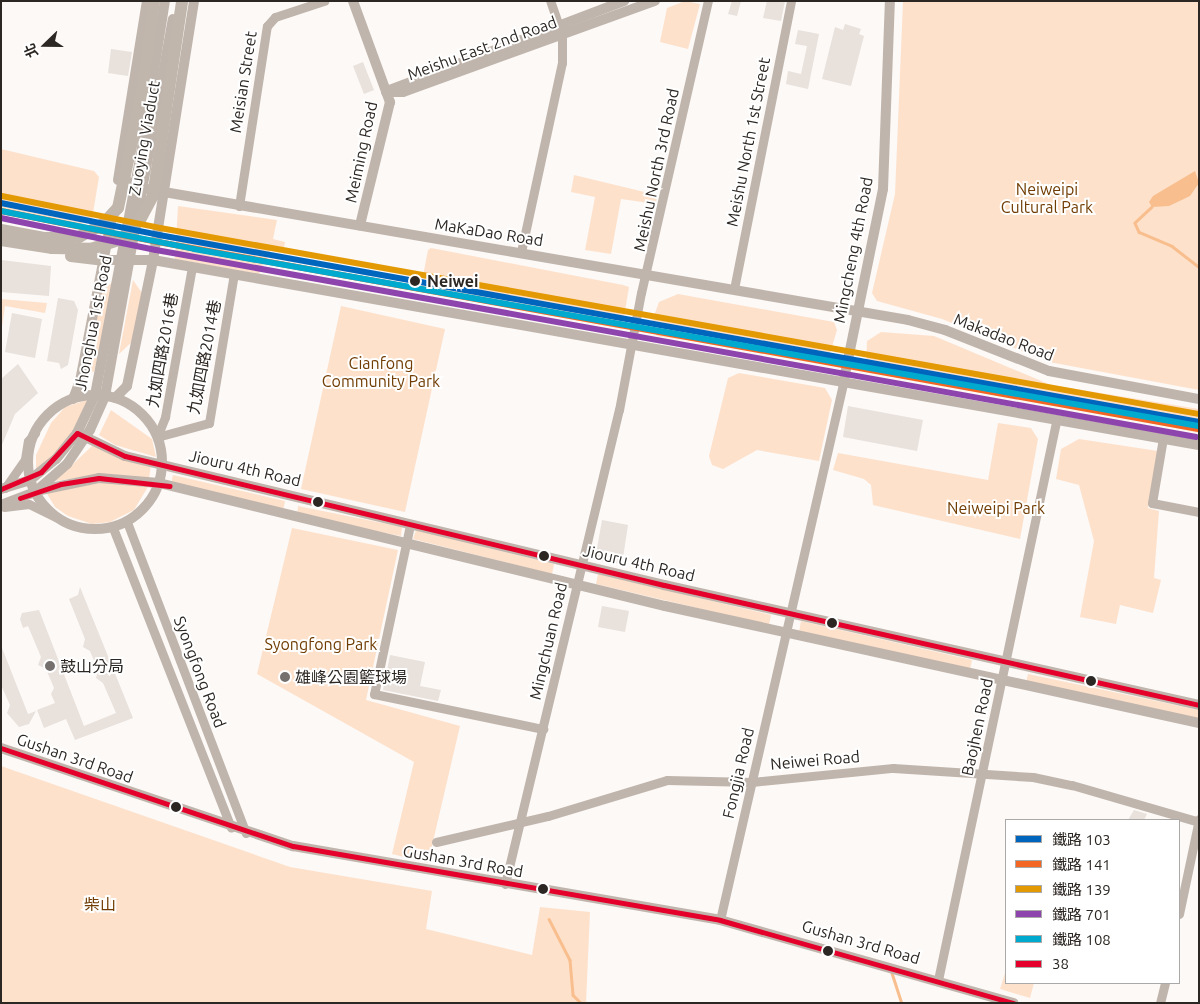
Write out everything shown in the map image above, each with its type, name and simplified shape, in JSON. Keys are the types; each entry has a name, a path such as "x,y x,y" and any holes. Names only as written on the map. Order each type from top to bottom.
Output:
{"main road":[{"name":"Zuoying Viaduct","path":"1,230 45,238 79,237 102,225 118,208 139,108 154,1"},
{"name":"Zuoying Viaduct","path":"1,240 52,248 91,249 122,239 140,220 153,196 182,1"},
{"path":"1,222 108,241"},
{"path":"1,246 105,260"}],"street":[{"name":"Jhonghua 1st Road","path":"73,399 80,381 105,260 147,1"},
{"name":"Jhonghua 1st Road","path":"139,188 165,1"},
{"name":"Jhonghua 1st Road","path":"1,506 36,491 67,464 81,435 105,396 126,255 177,1"},
{"name":"Jhonghua 1st Road","path":"105,396 127,386 153,260 194,1"},
{"name":"Meisian Street","path":"239,206 267,26 274,17 324,1"},
{"name":"Meiming Road","path":"353,1 390,102 360,225"},
{"path":"520,252 562,63 561,30 550,1"},
{"name":"Meishu East 2nd Road","path":"386,92 404,92 561,30 624,1"},
{"name":"Meishu East 2nd Road","path":"561,30 655,1"},
{"name":"Meishu North 3rd Road","path":"631,346 708,1"},
{"name":"Meishu North 1st Street","path":"734,289 791,1"},
{"name":"Mingcheng 4th Road","path":"843,384 883,189 890,1"},
{"name":"MaKaDao Road","path":"119,175 139,188 520,252 857,312"},
{"path":"108,241 126,255"},
{"path":"105,260 126,255 1056,422 1199,445"},
{"name":"九如四路2016巷","path":"157,437 165,417 192,267"},
{"name":"九如四路2014巷","path":"157,437 209,423 234,274"},
{"name":"Makadao Road","path":"857,312 945,330 1048,371 1199,399"},
{"name":"Mingchuan Road","path":"505,884 582,565 631,346"},
{"path":"792,613 843,384"},
{"path":"1,506 29,504 77,527 113,528 127,522 152,499 159,483 162,464 157,437 136,409 105,396 73,399 48,414 28,441 25,459 3,489"},
{"name":"Baojhen Road","path":"938,980 1056,422"},
{"path":"35,432 30,448 30,480 56,517"},
{"name":"Jhonghua 1st Road","path":"3,489 30,480 56,460 81,435"},
{"name":"Jiouru 4th Road","path":"81,435 124,456 1005,664 1199,705"},
{"path":"1163,438 1152,504 1199,512"},
{"path":"36,491 99,478 159,483 406,546 785,633 1199,722"},
{"name":"Syongfong Road","path":"127,522 246,833"},
{"path":"410,525 374,694 543,729"},
{"name":"Syongfong Road","path":"113,528 231,828"},
{"name":"Fongjia Road","path":"720,920 785,633 792,613"},
{"name":"Gushan 3rd Road","path":"1,748 246,833 339,856 720,920 1014,1003"},
{"name":"Neiwei Road","path":"436,842 520,823 667,780 752,782 893,768 982,774 1072,785 1199,821"},
{"path":"1180,909 1199,821"},
{"path":"1160,1003 1164,984"}],"green space":[{"path":"685,1 700,4 688,49 660,42 667,8"},
{"name":"Neiweipi Cultural Park","path":"903,1 1199,1 1199,390 1049,362 942,319 877,301 872,293 895,194"},
{"path":"1,149 94,171 99,177 92,219 80,225 1,210"},
{"path":"574,175 657,195 656,204 621,199 611,254 585,250 595,197 571,192"},
{"path":"178,206 277,220 273,239 285,242 284,248 272,247 259,274 175,259"},
{"path":"431,248 629,287 622,329 420,291 428,250"},
{"path":"115,280 94,372 86,370 103,290"},
{"path":"133,280 142,293 133,341 119,354"},
{"path":"678,294 834,322 837,330 828,360 657,336 650,327 659,302"},
{"path":"1,299 47,303 45,313 5,306 1,334"},
{"name":"Cianfong Community Park","path":"341,306 445,329 405,512 301,489"},
{"path":"881,332 934,336 1051,385 1199,409 1199,433 866,363 867,341"},
{"path":"739,373 825,388 832,400 819,461 757,450 723,469 712,465 709,456 728,378"},
{"path":"90,399 65,444 36,472 36,455 51,423 65,407"},
{"path":"111,410 152,439 156,457 115,445 99,435"},
{"name":"Neiweipi Park","path":"998,423 1031,428 1038,439 1020,539 873,505 871,485 864,479 833,470 838,453 988,480"},
{"path":"1079,439 1158,451 1148,508 1159,511 1154,578 1161,580 1153,613 1120,605 1116,624 1080,617 1094,541 1079,485 1056,479 1061,449"},
{"path":"92,446 151,464 149,479 109,474 55,481"},
{"path":"173,475 285,501 283,511 171,484"},
{"path":"106,482 149,485 134,510 110,522 92,524 68,516 55,507 46,492"},
{"path":"298,506 402,527 401,536 297,516"},
{"name":"Syongfong Park","path":"292,528 398,550 366,700 460,726 428,863 392,854 414,762 257,674"},
{"path":"416,530 554,564 552,574 413,539"},
{"path":"598,574 771,615 769,625 596,584"},
{"path":"801,621 972,660 970,670 799,632"},
{"path":"1028,674 1199,710 1199,719 1026,683"},
{"name":"柴山","path":"1,766 290,867 432,891 426,929 532,955 540,907 590,912 586,1003 1,1003"},
{"path":"1005,973 1005,984 1034,984 1030,998 1000,989"}],"shaded area":[{"path":"1195,171 1199,183 1190,196 1169,206 1152,207 1149,202 1153,196"}],"building":[{"path":"732,1 741,1 737,16 728,14"},
{"path":"767,1 785,1 781,21 763,18"},
{"path":"845,24 861,29 859,34 864,36 851,86 822,79 835,27 843,30"},
{"path":"798,30 819,34 808,89 786,84 788,71 801,74 807,46 795,44"},
{"path":"111,49 132,52 128,76 108,73"},
{"path":"363,62 374,90 364,94 353,66"},
{"path":"1,260 51,266 49,296 1,292"},
{"path":"58,298 74,301 78,310 68,365 61,369 59,363 47,361"},
{"path":"12,313 42,319 35,358 5,352"},
{"path":"18,364 38,393 15,414 1,447 1,379"},
{"path":"848,406 923,420 917,451 843,437"},
{"path":"602,520 628,525 622,564 595,560"},
{"name":"鼓山分局","path":"80,587 133,718 75,740 66,719 44,728 37,710 55,703 51,694 54,688 46,669 38,665 41,657 28,626 23,628 20,619 22,613 39,610 84,726 116,713 103,683 96,678 98,670 90,651 83,647 85,639 69,599 78,595"},
{"path":"602,606 629,611 625,632 598,627"},
{"path":"2,648 28,714 36,711 29,724 19,727 7,713 10,705 1,685"},
{"path":"390,655 425,662 420,686 441,690 438,701 383,690"},
{"path":"1134,810 1147,814 1144,819 1129,819"}],"waterway":[{"path":"1152,207 1135,223 1139,232 1172,246 1199,267"},
{"path":"549,919 570,960 573,995 581,1003"},
{"path":"892,973 902,1003"}],"rail line":[{"name":"139","path":"2,196 160,228 1199,414"},
{"name":"103","path":"1,203 159,235 1199,422"},
{"name":"141","path":"1,211 158,242 1198,429"},
{"name":"108","path":"1,211 194,249 1199,426"},
{"name":"701","path":"1,218 156,250 1196,437"}],"transit line":[{"name":"38","path":"1,489 41,472 77,433 125,456 664,585 1199,705"},
{"name":"38","path":"20,498 61,484 99,478 170,486"},
{"name":"38","path":"1,748 293,846 720,920 1013,1003"}],"place":[{"name":"Neiwei","path":"415,281"},
{"name":"鼓山分局","path":"50,666"},
{"name":"雄峰公園籃球場","path":"285,677"}]}
